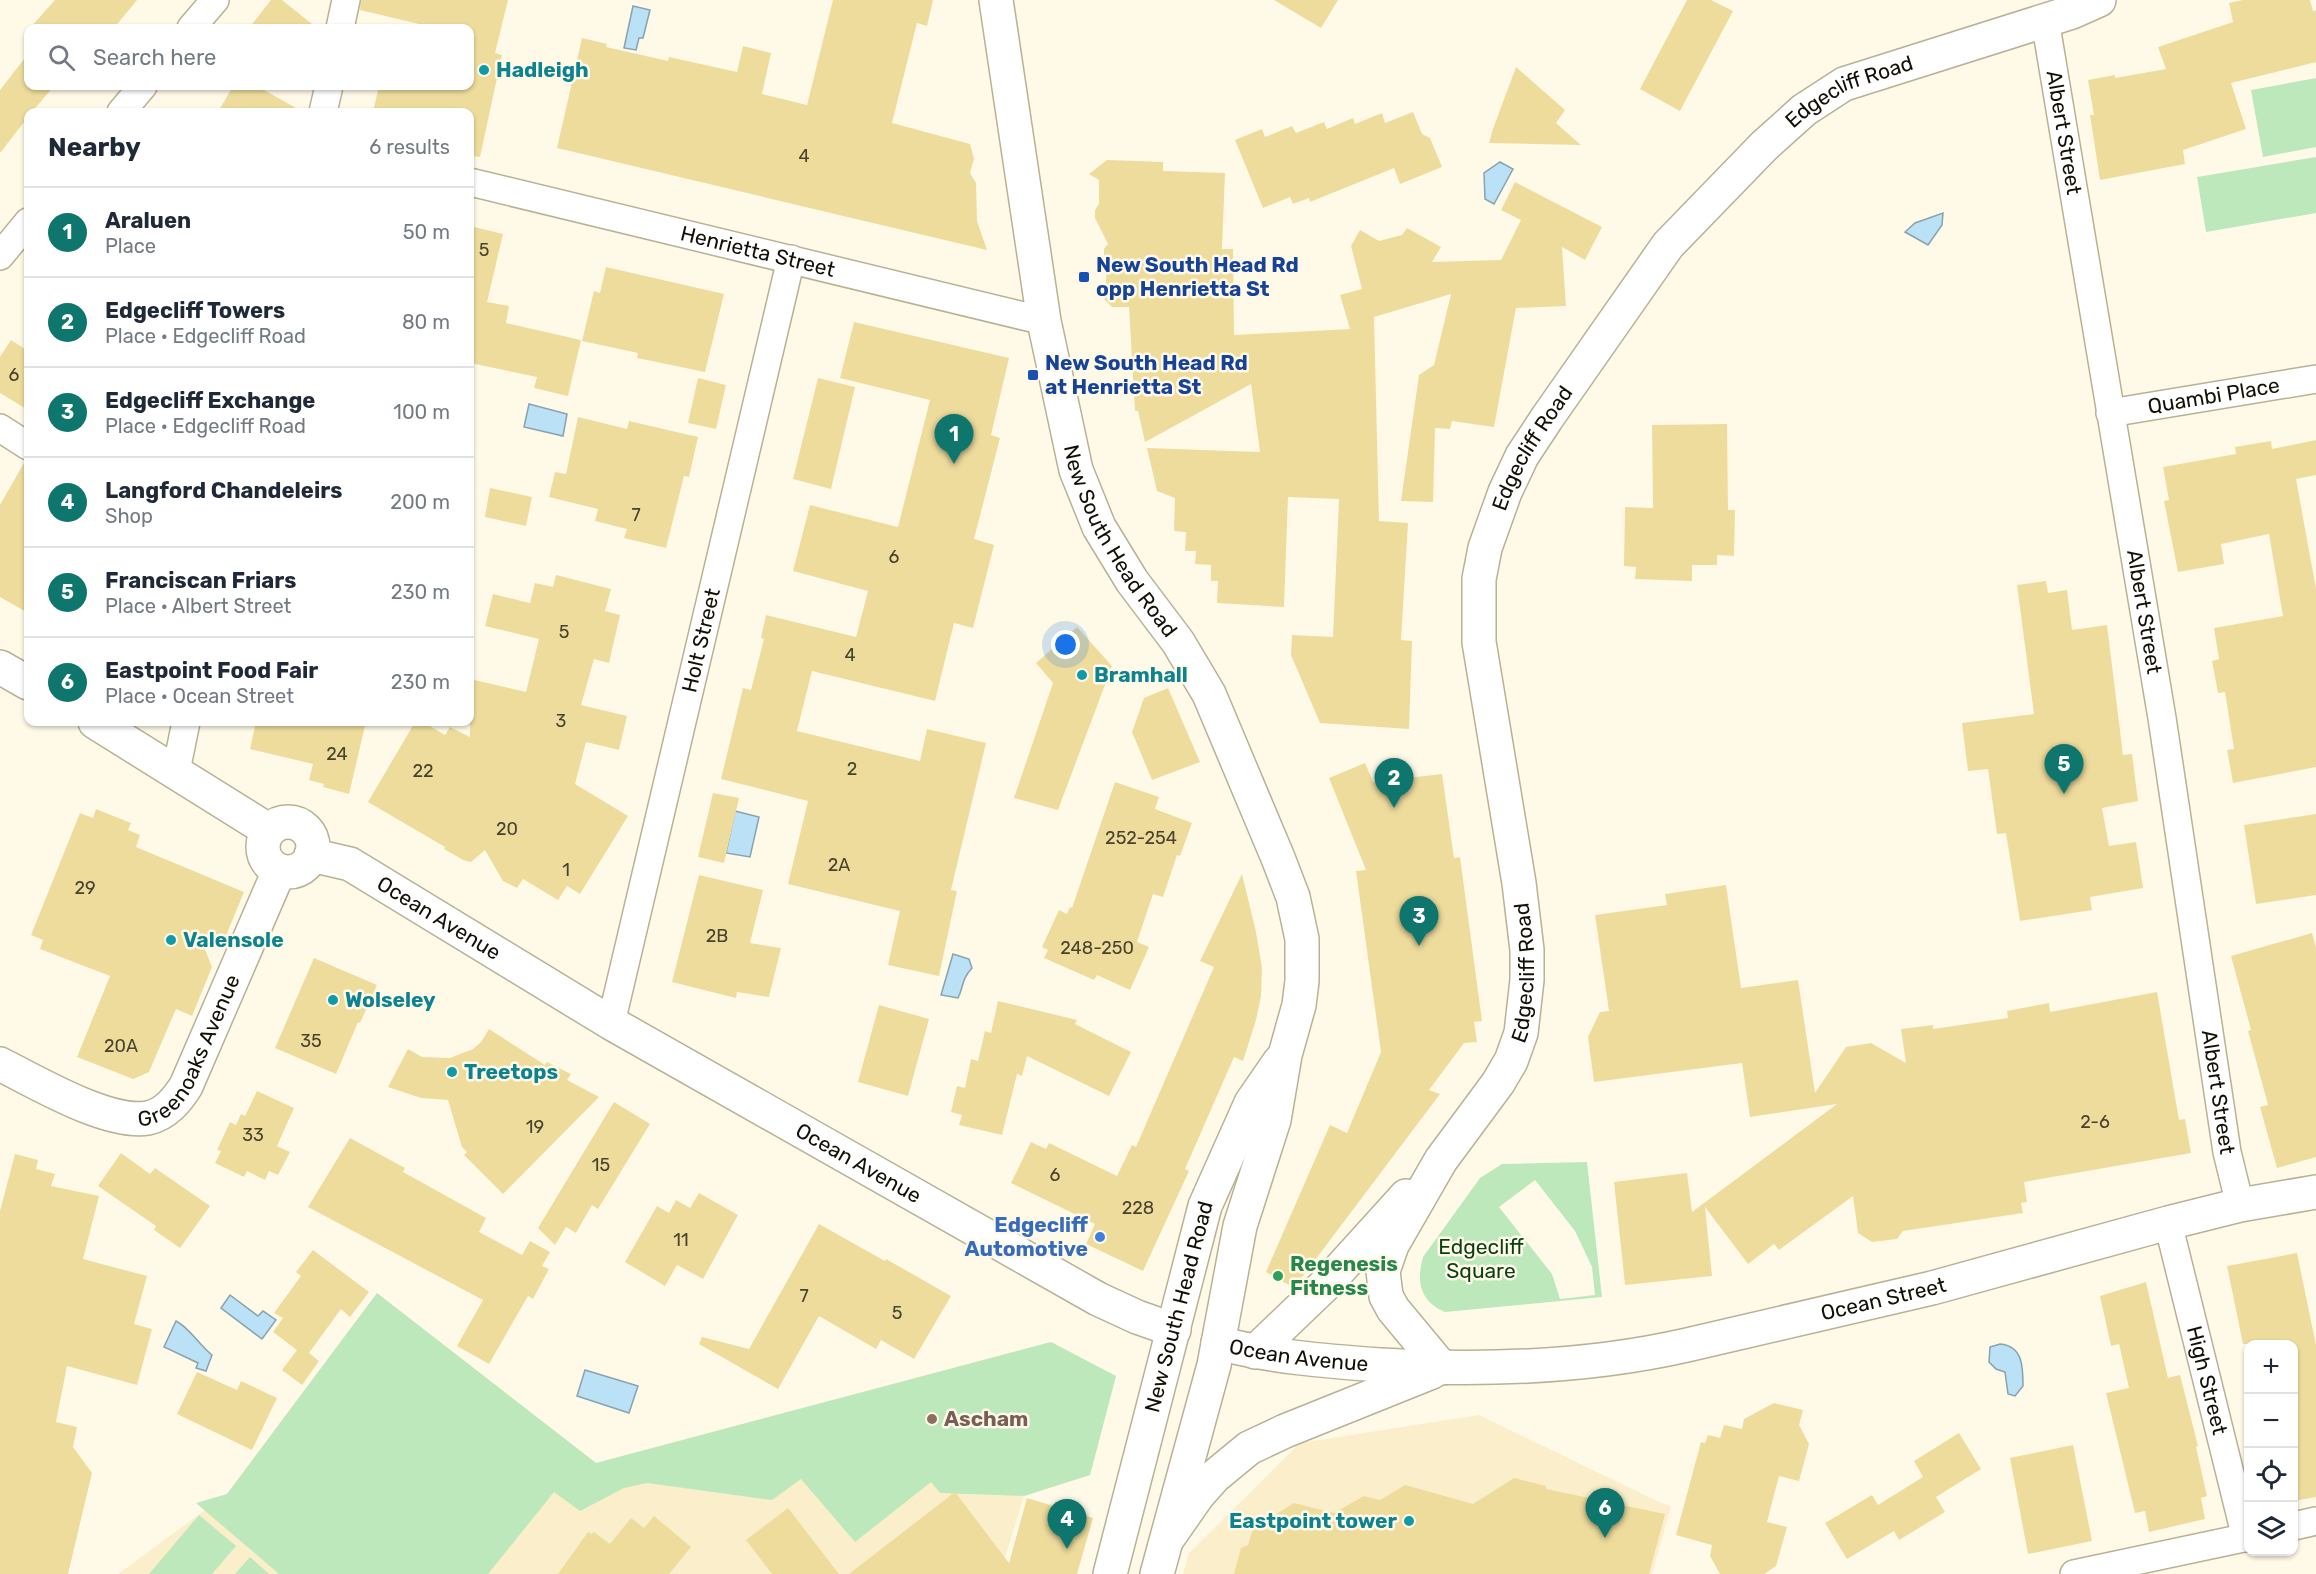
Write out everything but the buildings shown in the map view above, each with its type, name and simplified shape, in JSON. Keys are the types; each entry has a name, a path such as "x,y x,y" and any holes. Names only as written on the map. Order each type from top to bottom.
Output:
{"street":[{"path":"194,24 215,0"},
{"path":"341,24 346,0"},
{"name":"New South Head Road","path":"996,0 1044,321 1076,470 1100,527 1132,581 1178,642 1209,694 1293,897 1304,960 1299,1005 1285,1055 1274,1120 1240,1226 1207,1393 1157,1574"},
{"name":"Edgecliff Road","path":"1442,1368 1397,1314 1386,1296 1383,1271 1392,1245 1441,1160 1507,1068 1517,1046 1524,1014 1527,980 1525,928 1505,790 1479,642 1478,619 1479,579 1485,548 1505,492 1522,456 1546,418 1668,245 1764,146 1804,110 1844,84 2072,12 2099,0"},
{"name":"Albert Street","path":"2045,20 2162,718 2227,1152 2240,1205"},
{"path":"124,108 140,90"},
{"path":"324,108 328,90"},
{"name":"Henrietta Street","path":"474,183 1044,321"},
{"path":"0,256 24,227"},
{"name":"Holt Street","path":"611,1023 791,260"},
{"name":"Quambi Place","path":"2110,413 2316,379"},
{"path":"0,428 24,443"},
{"path":"0,667 24,681"},
{"path":"101,726 268,830"},
{"path":"176,771 185,726"},
{"path":"283,822 300,825 311,838 312,855 302,868 287,872 279,871 266,861 262,845 268,830 283,822"},
{"name":"Ocean Avenue","path":"312,855 351,864 611,1023 1098,1299 1137,1317 1174,1330 1255,1352 1332,1362 1442,1368"},
{"name":"Greenoaks Avenue","path":"0,1064 88,1108 125,1117 149,1118 174,1104 186,1086 279,871"},
{"name":"New South Head Road","path":"1110,1574 1196,1238 1209,1196 1251,1103 1285,1055"},
{"name":"Edgecliff Road","path":"1255,1352 1329,1281 1377,1225 1441,1160"},
{"name":"Ocean Street","path":"1442,1368 1573,1365 1659,1352 1932,1288 2168,1222 2240,1205 2316,1192"},
{"name":"High Street","path":"2168,1222 2244,1525"},
{"path":"1166,1542 1215,1476 1249,1448 1285,1431 1442,1368"},
{"path":"2298,1526 2316,1521"},
{"path":"2074,1574 2244,1538"}],"shaded area":[{"name":"Ascham","path":"377,1293 596,1463 1051,1342 1116,1376 1090,1475 1024,1496 1000,1574 118,1574 227,1494"},
{"path":"1479,1415 1671,1506 1652,1574 1183,1574 1189,1553 1300,1443"}],"green space":[{"path":"2316,78 2316,147 2263,157 2251,90"},
{"path":"2316,157 2316,213 2206,232 2197,177"},
{"name":"Edgecliff Square","path":"1587,1162 1602,1297 1445,1312 1437,1308 1425,1296 1420,1282 1423,1257 1480,1178 1502,1164","holes":["1535,1180 1575,1231 1592,1267 1595,1295 1560,1299 1552,1274 1499,1207"]},
{"name":"Ascham","path":"377,1293 596,1463 1051,1342 1116,1376 1090,1475 1024,1496 940,1493 931,1482 855,1542 801,1479 772,1500 647,1483 624,1488 580,1511 554,1492 488,1574 279,1574 196,1503 227,1494"},
{"path":"199,1515 236,1546 212,1574 149,1574"},
{"path":"250,1557 269,1574 235,1574"}],"water":[{"path":"633,6 650,10 643,38 639,38 636,50 624,48"},
{"path":"1500,162 1513,169 1494,204 1485,199 1484,173"},
{"path":"1943,213 1942,225 1928,245 1905,232 1915,223"},
{"path":"529,404 567,414 563,436 524,427"},
{"path":"735,811 759,817 750,857 726,853"},
{"path":"953,954 969,959 972,968 964,980 958,998 941,995"},
{"path":"230,1295 258,1316 263,1311 276,1320 262,1339 221,1308"},
{"path":"176,1321 212,1355 206,1371 196,1368 198,1363 164,1347"},
{"path":"2000,1344 2013,1349 2020,1359 2023,1386 2015,1396 2008,1394 2005,1372 1996,1369 1989,1362 1990,1347"},
{"path":"585,1370 638,1386 629,1413 577,1396"}],"place":[{"name":"Hadleigh","path":"484,70"},
{"name":"New South Head Rd opp Henrietta St","path":"1084,277"},
{"name":"New South Head Rd at Henrietta St","path":"1033,375"},
{"name":"Araluen","path":"954,464"},
{"name":"Bramhall","path":"1082,675"},
{"name":"Franciscan Friars","path":"2064,794"},
{"name":"Edgecliff Towers","path":"1394,808"},
{"name":"Valensole","path":"171,940"},
{"name":"Edgecliff Exchange","path":"1419,946"},
{"name":"Wolseley","path":"333,1000"},
{"name":"Treetops","path":"452,1072"},
{"name":"Edgecliff Automotive","path":"1100,1237"},
{"name":"Regenesis Fitness","path":"1278,1276"},
{"name":"Ascham","path":"932,1419"},
{"name":"Eastpoint tower","path":"1409,1521"},
{"name":"Eastpoint Food Fair","path":"1605,1538"},
{"name":"Langford Chandeleirs","path":"1067,1549"}]}
